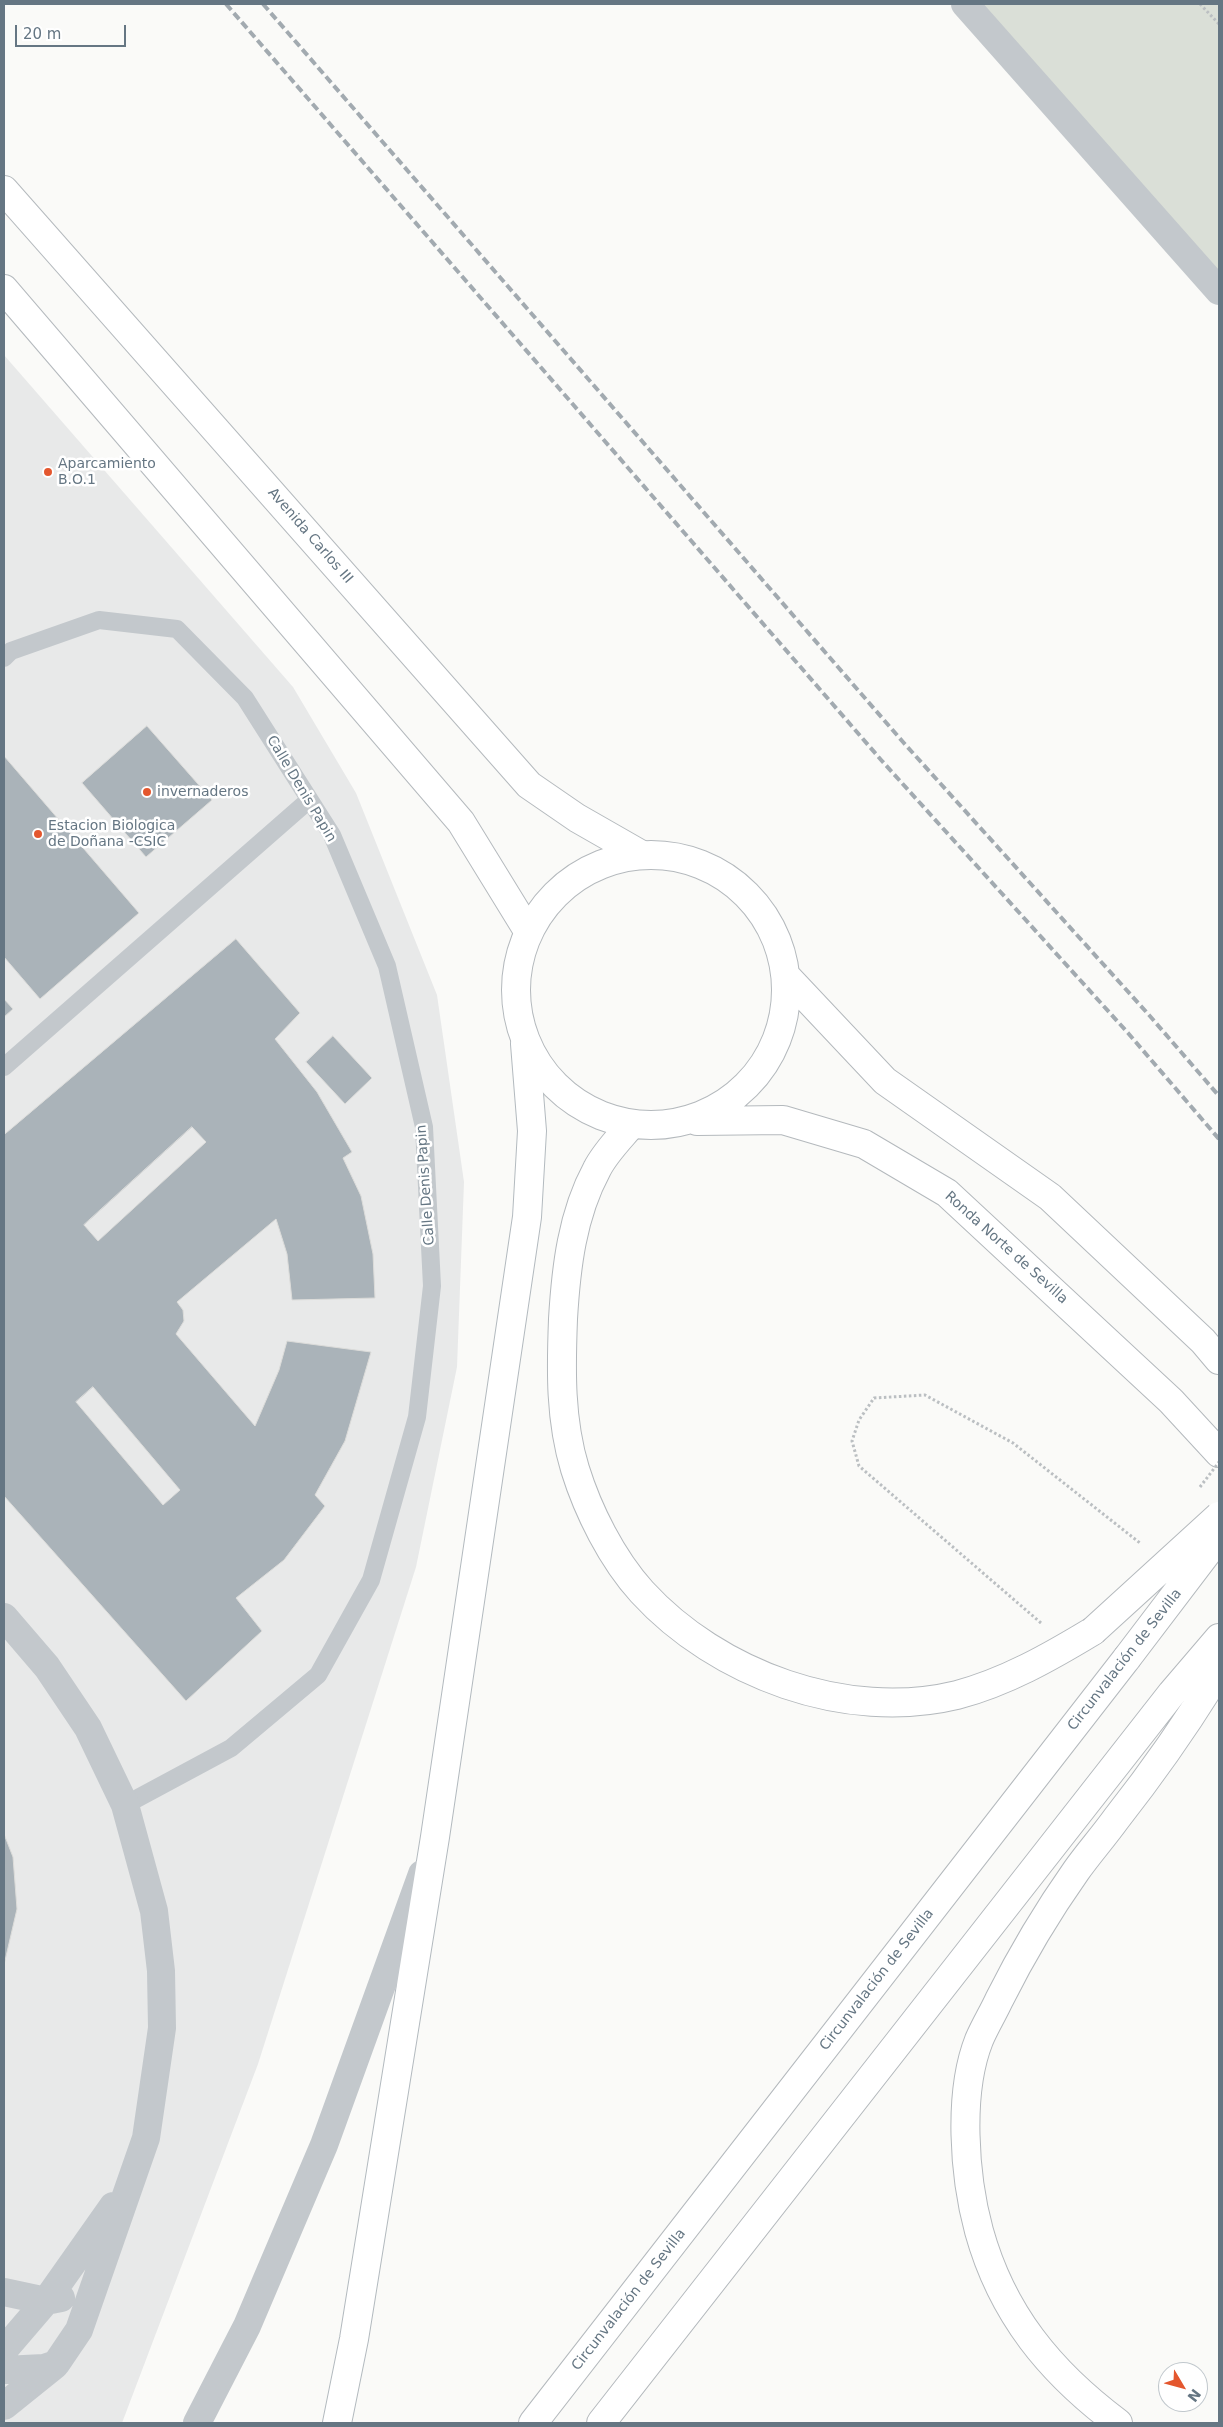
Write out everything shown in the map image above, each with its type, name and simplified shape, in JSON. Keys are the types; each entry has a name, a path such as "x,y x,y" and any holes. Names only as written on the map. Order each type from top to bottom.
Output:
{"main road":[{"name":"Avenida Carlos III","path":"4,190 530,785 577,818 640,854"},
{"path":"4,289 461,822 528,931"},
{"name":"Ronda Norte de Sevilla","path":"688,1121 731,1100 764,1067 783,1024 787,977 777,936 754,900 722,873 682,857 640,854 595,866 555,893 528,931 516,968 515,1007 525,1044 551,1083 586,1111 630,1125 660,1126 688,1121 782,1120 864,1144 947,1192 1171,1401 1219,1454"},
{"name":"Ronda Norte de Sevilla","path":"787,977 885,1081 1050,1197 1203,1341 1219,1360"},
{"path":"337,2423 354,2339 435,1837 526,1217 532,1131 525,1044"},
{"path":"630,1125 597,1168 577,1217 566,1278 562,1404 575,1469 596,1520 618,1559 640,1591 682,1629 728,1660 792,1687 860,1700 890,1701 956,1695 993,1683 1041,1663 1093,1631 1219,1516"},
{"name":"Circunvalación de Sevilla","path":"533,2423 1219,1537"},
{"path":"601,2423 1172,1693 1219,1638"},
{"path":"1118,2423 1070,2384 1042,2355 1019,2323 999,2284 983,2245 972,2204 966,2120 969,2081 979,2041 1038,1928 1076,1871 1195,1711 1219,1671"}],"street":[{"path":"965,4 1219,291"},
{"path":"4,1617 46,1667 88,1728 125,1805 154,1911 161,1971 162,2018 146,2138 83,2319 69,2348 4,2406"},
{"path":"198,2423 246,2326 324,2146 435,1837"},
{"path":"47,2366 28,2365 18,2353 16,2346 11,2342 46,2301 134,2176"},
{"path":"4,2292 46,2301 59,2298 64,2299 76,2308 83,2319"},
{"path":"4,2370 47,2366"}],"lane":[{"name":"Calle Denis Papin","path":"4,658 11,651 99,620 178,629 245,698 332,835 387,966 424,1127 432,1286 417,1417 371,1580 318,1675 231,1748 125,1805"},
{"path":"4,1067 309,800"}],"path":[{"path":"1200,4 1219,24"},
{"path":"1043,1624 859,1466 852,1440 859,1420 874,1398 925,1395 1004,1438 1119,1524 1148,1550"}],"shaded area":[{"path":"968,4 1219,4 1219,285"},
{"path":"4,355 293,687 356,793 437,995 464,1182 457,1367 416,1567 258,2064 122,2423 4,2423"}],"building":[{"name":"invernaderos","path":"147,726 212,800 146,857 82,783"},
{"name":"Estacion Biologica de Doñana -CSIC","path":"4,756 139,913 40,999 4,957"},
{"path":"236,939 300,1013 275,1039 317,1092 352,1152 343,1158 361,1196 373,1254 375,1298 292,1300 287,1254 276,1219 177,1302 183,1310 184,1321 176,1334 255,1426 279,1370 287,1341 371,1352 345,1441 315,1495 325,1506 284,1560 236,1598 262,1631 186,1701 4,1496 4,1135","holes":["192,1127 206,1142 98,1241 84,1225","93,1387 180,1490 163,1505 76,1402"]},
{"path":"4,999 13,1009 4,1017"},
{"path":"333,1036 372,1078 345,1104 306,1062"},
{"path":"4,1834 13,1857 17,1909 4,1965"}],"railway":[{"path":"226,4 882,761 1128,1033 1219,1139"},
{"path":"263,4 903,742 1149,1015 1219,1096"}],"place":[{"name":"Aparcamiento B.O.1","path":"48,472"},
{"name":"invernaderos","path":"147,792"},
{"name":"Estacion Biologica de Doñana -CSIC","path":"38,834"}]}
